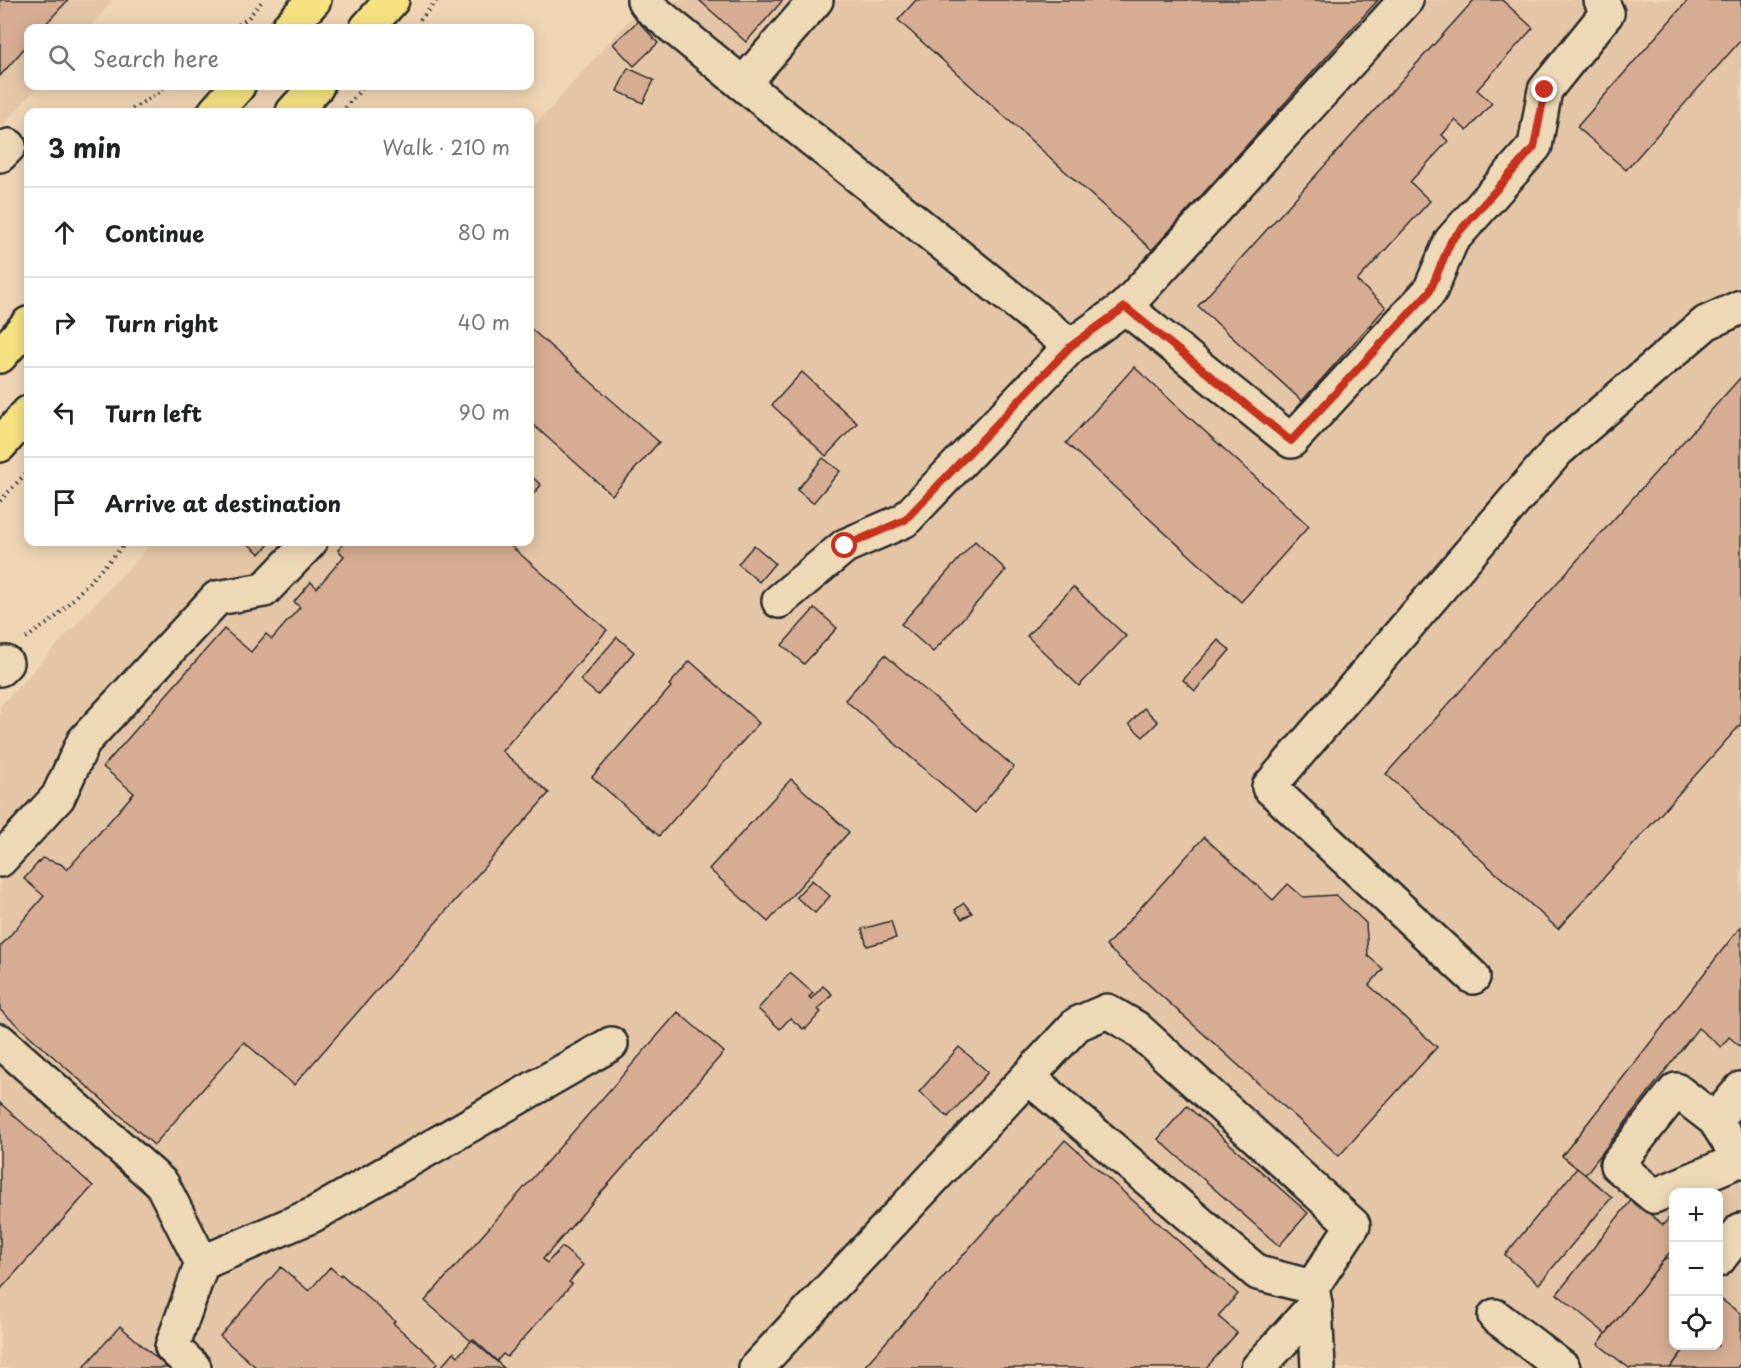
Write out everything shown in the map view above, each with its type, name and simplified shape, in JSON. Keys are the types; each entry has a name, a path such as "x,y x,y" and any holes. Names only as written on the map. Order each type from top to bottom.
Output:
{"main road":[{"path":"371,24 392,0"},
{"path":"218,108 234,90"},
{"path":"297,108 313,90"},
{"path":"0,356 24,329"},
{"path":"0,445 24,418"}],"lane":[{"path":"644,0 650,8 743,84 1071,346"},
{"path":"743,84 816,0"},
{"path":"779,600 845,546 905,520 1071,346 1125,307 1406,0"},
{"path":"1125,307 1291,441 1430,291 1451,241 1534,147 1545,90 1607,13 1600,0"},
{"path":"1473,977 1269,787 1558,450 1706,323 1741,307"},
{"path":"0,860 58,797 84,741 217,598 264,590 306,546"},
{"path":"756,1368 1077,1024 1107,1011 1136,1028 1353,1225 1313,1296 1258,1368"},
{"path":"0,1041 162,1184 202,1263 172,1347 195,1368"},
{"path":"202,1263 313,1215 611,1044"},
{"path":"1028,1077 1258,1273 1313,1296"},
{"path":"1714,1120 1741,1089"},
{"path":"1676,1090 1714,1120 1740,1161 1654,1196 1617,1165 1676,1090"},
{"path":"1723,1255 1741,1230"},
{"path":"1313,1296 1318,1368"},
{"path":"1495,1316 1563,1368"}],"path":[{"path":"240,24 248,18 263,0"},
{"path":"419,21 437,0"},
{"path":"134,108 161,90"},
{"path":"345,108 360,90"},
{"path":"0,501 24,475"},
{"path":"3,666 21,641 54,619 123,546"}],"shaded area":[{"path":"0,0 113,0 92,24 24,24 24,90 34,90 0,129"},
{"path":"647,0 1741,0 1741,1368 0,1368 0,706 149,546 534,546 534,127"}],"building":[{"path":"0,0 68,0 46,24 24,24 24,49 0,76"},
{"path":"699,0 783,0 746,42"},
{"path":"916,0 1378,0 1152,250 898,20"},
{"path":"1474,0 1502,0 1533,28 1477,90 1492,103 1467,131 1455,120 1442,135 1448,141 1410,182 1430,201 1357,281 1386,307 1302,401 1198,306"},
{"path":"1688,0 1741,0 1741,40 1626,170 1577,127"},
{"path":"638,21 658,43 634,66 613,44"},
{"path":"628,68 654,80 643,103 617,91"},
{"path":"534,332 659,442 612,495 534,426"},
{"path":"1134,367 1309,526 1241,602 1066,443"},
{"path":"802,372 857,423 826,456 772,405"},
{"path":"1741,377 1741,724 1558,929 1386,774"},
{"path":"823,458 840,471 813,503 797,490"},
{"path":"534,479 541,485 534,493"},
{"path":"975,541 1006,570 933,652 901,624"},
{"path":"754,545 775,563 759,582 738,564"},
{"path":"251,546 267,546 260,554"},
{"path":"342,546 511,546 607,630 502,751 549,793 294,1085 244,1042 154,1145 0,1010 0,947 44,896 24,879 42,858 61,864 67,870 134,793 103,767 224,629 251,652 266,634 272,639 300,607 294,602 311,582 317,588 344,556 338,550"},
{"path":"1073,587 1126,636 1079,686 1027,636"},
{"path":"815,608 837,628 804,664 782,645"},
{"path":"617,637 634,652 598,695 580,680"},
{"path":"1218,640 1230,650 1195,691 1183,680"},
{"path":"885,655 1014,767 975,813 845,700"},
{"path":"690,661 759,723 659,836 592,777 671,687 669,685"},
{"path":"1144,708 1158,722 1143,737 1129,724"},
{"path":"791,779 849,832 768,922 709,869"},
{"path":"1204,837 1273,900 1288,884 1303,897 1336,895 1366,923 1368,956 1383,969 1369,985 1437,1047 1339,1156 1106,946"},
{"path":"812,880 830,896 815,913 796,897"},
{"path":"964,903 972,913 962,919 955,910"},
{"path":"891,921 896,938 867,946 862,929"},
{"path":"1741,926 1741,1047 1729,1037 1721,1047 1698,1028 1585,1175 1562,1156"},
{"path":"790,973 813,993 809,997 811,999 823,986 832,994 818,1010 821,1012 806,1029 790,1018 780,1029 758,1009"},
{"path":"678,1012 724,1052 543,1259 547,1263 562,1247 583,1265 569,1282 572,1284 507,1357 503,1354 497,1361 425,1301"},
{"path":"959,1047 988,1072 948,1117 919,1092"},
{"path":"0,1103 93,1186 0,1290"},
{"path":"1187,1106 1308,1213 1279,1246 1158,1139"},
{"path":"1065,1140 1238,1294 1218,1316 1237,1333 1206,1368 863,1368"},
{"path":"1577,1168 1612,1197 1539,1284 1505,1255"},
{"path":"1632,1199 1663,1225 1669,1218 1669,1253 1606,1334 1557,1294"},
{"path":"1666,1257 1669,1259 1669,1350 1684,1350 1670,1368 1629,1368 1598,1344"},
{"path":"281,1267 309,1291 330,1267 395,1321 393,1323 438,1363 433,1368 257,1368 220,1336"},
{"path":"1723,1301 1741,1314 1741,1362 1737,1368 1670,1368 1684,1350 1723,1350"},
{"path":"120,1326 168,1368 83,1368"},
{"path":"472,1340 504,1368 440,1368 454,1352 458,1356"}],"route":[{"path":"845,546 905,520 1071,346 1125,307 1291,441 1430,291 1451,241 1534,147 1545,90"}]}
